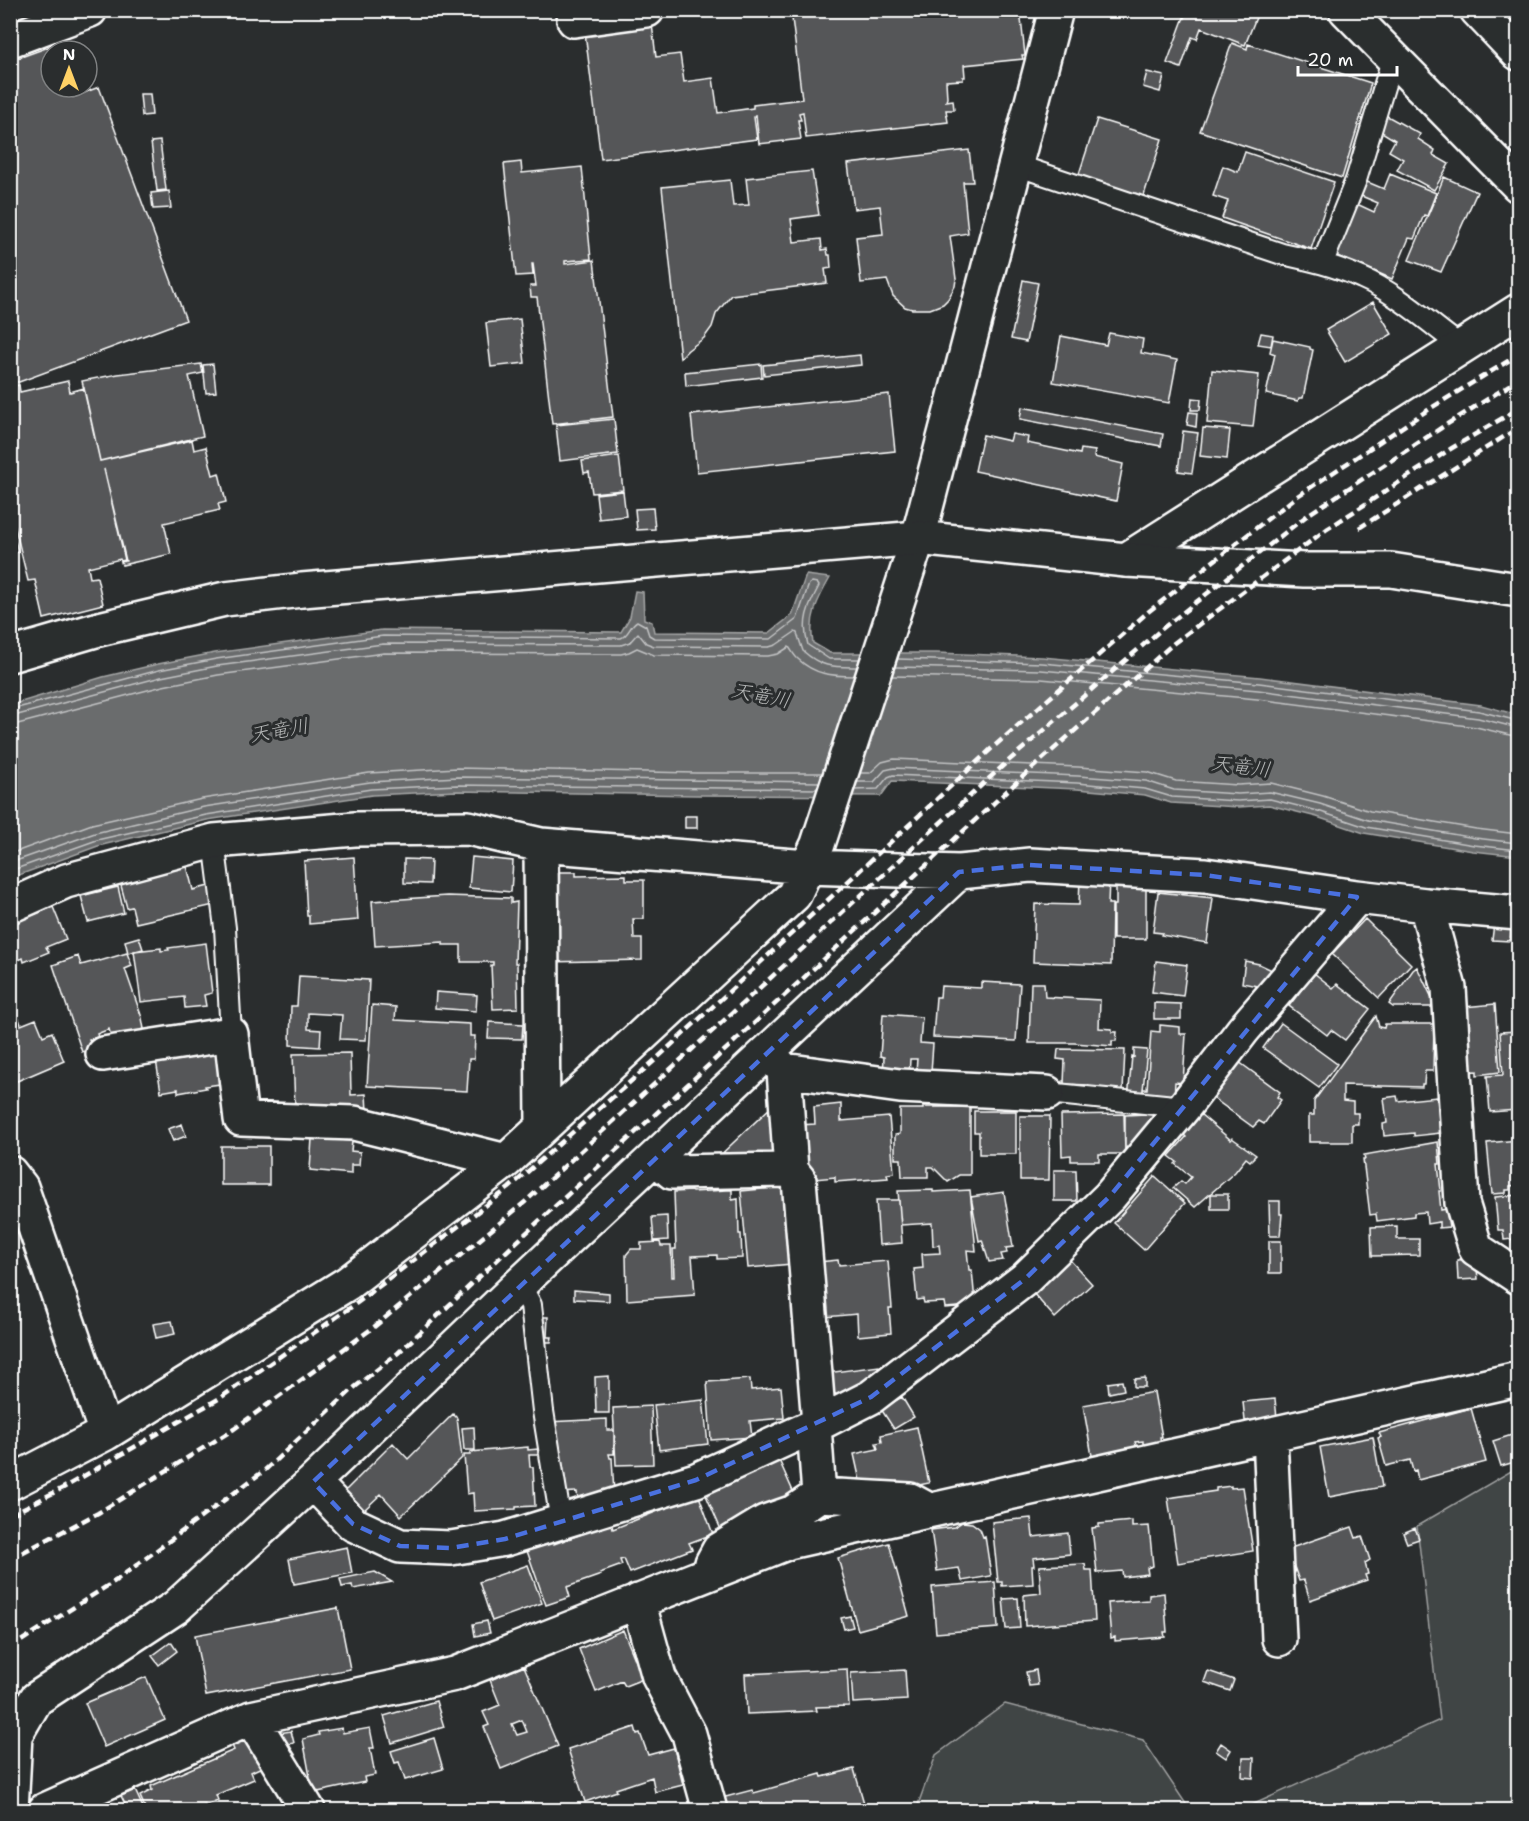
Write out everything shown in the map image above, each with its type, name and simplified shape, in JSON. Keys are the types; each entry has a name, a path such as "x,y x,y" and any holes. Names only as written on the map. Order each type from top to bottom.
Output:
{"main road":[{"path":"10,40 90,10"},
{"path":"574,20 647,10"},
{"path":"10,1483 106,1433 348,1283 506,1161 794,894 812,856 918,538 1056,10"},
{"path":"1346,10 1518,185"},
{"path":"1477,10 1518,53"},
{"path":"1126,560 1518,311"},
{"path":"10,655 99,629 225,599 302,590 918,538 1126,560 1304,570 1391,570 1518,590"},
{"path":"10,906 66,881 214,842 355,829 468,828 541,845 812,856 958,872 1030,865 1193,874 1357,897 1518,913"},
{"path":"541,845 543,1126"},
{"path":"11,1810 15,1735 36,1699 176,1607 313,1482 655,1158 776,1061 958,872"},
{"path":"313,1482 353,1524 400,1546 451,1548 505,1539 696,1480 817,1425 871,1397 1025,1279 1110,1196 1184,1107 1243,1030 1357,897"},
{"path":"1426,905 1449,988 1462,1203 1476,1249 1518,1277"},
{"path":"103,1054 231,1034 241,1119 354,1123 506,1161"},
{"path":"776,1061 900,1086 1047,1094"},
{"path":"776,1061 791,1170 799,1180 817,1425 819,1495"},
{"path":"655,1158 672,1172 791,1170"},
{"path":"10,1173 21,1187 106,1433"},
{"path":"45,1810 251,1718 455,1674 789,1542 1518,1379"},
{"path":"1270,1435 1279,1639"},
{"path":"705,1575 719,1550 765,1522 794,1512 819,1495 910,1500 930,1511"},
{"path":"638,1601 659,1677 689,1734 710,1810"},
{"path":"251,1718 308,1810"}],"lane":[{"path":"1323,262 1356,180 1393,57"},
{"path":"1016,165 1282,254 1323,262 1364,278 1400,301 1462,347"},
{"path":"214,842 225,928 231,1034"},
{"path":"1047,1094 1184,1107"},
{"path":"520,1284 531,1305 543,1411 561,1522"}],"highlighted area":[{"path":"1030,865 1205,875 1357,897 1110,1196 1025,1279 871,1397 696,1480 505,1539 451,1548 400,1546 353,1524 313,1482 959,872"}],"shaded area":[{"path":"1518,1467 1518,1810 1241,1810 1440,1720 1417,1526"},
{"path":"1005,1704 1143,1740 1190,1810 916,1810 936,1755"}],"water":[{"name":"天竜川","path":"806,575 830,578 815,609 812,634 813,643 830,653 936,653 1042,657 1260,677 1481,705 1518,715 1518,856 1364,833 1317,817 1269,805 1239,807 1171,803 1145,795 1077,789 892,781 881,796 457,791 372,795 207,820 98,846 11,878 11,705 103,677 158,664 215,653 382,630 621,632 630,617 635,591 643,592 644,619 652,622 654,632 769,633 792,615"}],"building":[{"path":"791,10 1020,10 1025,55 1022,55 1023,59 964,65 963,80 946,81 946,101 953,100 954,110 946,110 948,122 806,138 803,112 799,113 801,120 798,120 801,139 759,144 756,115 754,117 757,139 601,159 585,33 652,24 656,57 680,54 684,82 713,78 718,113 753,108 753,105 802,99"},
{"path":"1188,10 1259,10 1245,45 1201,28 1197,39 1192,37 1181,68 1167,63"},
{"path":"1232,43 1247,49 1248,44 1371,83 1342,178 1200,131"},
{"path":"39,50 39,99 99,99 99,87 186,320 19,382 10,382 10,61"},
{"path":"1147,72 1164,76 1160,92 1143,87"},
{"path":"140,94 150,94 152,115 142,116"},
{"path":"1380,112 1420,134 1418,139 1435,150 1433,155 1449,164 1434,190 1397,170 1403,159 1389,151 1395,140 1372,126"},
{"path":"1097,119 1162,139 1143,198 1078,177"},
{"path":"160,141 166,190 157,191 151,142"},
{"path":"969,150 973,182 963,182 968,233 950,236 956,279 948,299 943,304 930,309 912,309 905,307 893,296 887,280 861,283 856,237 883,234 880,206 854,209 848,164"},
{"path":"1245,152 1334,182 1311,249 1222,218 1228,201 1213,196 1223,166 1238,172"},
{"path":"521,162 522,173 582,167 591,259 565,261 565,264 594,260 613,417 552,424 537,297 531,297 530,286 536,286 533,264 533,275 516,276 504,164"},
{"path":"812,171 819,215 791,219 794,242 821,239 822,250 827,249 830,255 831,268 825,269 827,283 731,295 716,314 712,327 704,338 680,358 662,187 730,180 733,206 749,205 746,178"},
{"path":"1390,174 1436,193 1427,216 1424,215 1414,239 1409,238 1392,279 1365,267 1364,270 1335,255 1357,204 1374,212 1378,203 1359,195 1365,181 1384,189"},
{"path":"1444,177 1477,192 1441,272 1409,260"},
{"path":"169,191 171,208 153,209 151,193"},
{"path":"1023,280 1038,283 1026,342 1011,339"},
{"path":"1373,302 1392,334 1345,362 1326,330"},
{"path":"520,319 525,363 491,367 486,323"},
{"path":"1109,333 1143,339 1141,353 1177,360 1169,403 1053,382 1061,336 1106,345"},
{"path":"1261,333 1273,335 1271,346 1258,344"},
{"path":"1273,339 1310,347 1313,350 1303,398 1299,398 1298,401 1266,394 1275,354 1270,352"},
{"path":"860,355 861,365 764,375 763,365"},
{"path":"201,364 203,373 189,376 203,436 100,461 82,381 118,374"},
{"path":"213,364 216,392 206,393 203,365"},
{"path":"761,364 762,377 686,386 685,372"},
{"path":"1212,370 1259,375 1253,427 1207,423"},
{"path":"68,381 70,392 84,388 100,461 192,440 194,450 206,447 213,475 219,473 226,502 218,504 220,510 164,523 171,554 122,565 121,562 126,561 104,469 125,560 120,559 88,567 90,578 97,577 103,604 44,619 35,580 28,581 10,507 10,387 19,385 20,392"},
{"path":"889,394 895,451 697,472 691,415"},
{"path":"1192,398 1201,399 1200,410 1191,410"},
{"path":"1022,407 1163,434 1161,446 1020,419"},
{"path":"1189,412 1197,413 1196,427 1187,425"},
{"path":"614,419 618,454 560,461 556,425"},
{"path":"1203,428 1230,430 1227,459 1200,456"},
{"path":"1183,431 1198,433 1192,473 1178,471"},
{"path":"1012,434 1028,437 1027,443 1080,454 1081,449 1095,451 1094,457 1123,464 1116,501 975,471 983,435 1010,441"},
{"path":"619,456 623,490 592,493 589,472 584,473 582,461"},
{"path":"623,491 626,516 599,519 596,494"},
{"path":"653,508 655,529 637,530 635,509"},
{"path":"10,520 18,552 10,553"},
{"path":"685,816 697,816 697,828 685,828"},
{"path":"354,857 358,920 309,924 304,861"},
{"path":"472,857 513,861 511,892 469,888"},
{"path":"404,859 431,860 430,884 404,883"},
{"path":"187,866 193,890 209,886 214,905 136,923 132,907 127,908 120,882"},
{"path":"553,872 576,872 576,876 626,875 626,880 644,880 644,919 633,919 634,939 642,939 642,960 547,962"},
{"path":"1080,878 1109,879 1108,904 1112,904 1111,965 1033,962 1035,904 1079,905"},
{"path":"1116,882 1146,883 1146,939 1113,939"},
{"path":"118,887 124,913 88,922 81,896"},
{"path":"1158,892 1213,898 1207,943 1153,932"},
{"path":"447,896 511,898 511,903 517,902 515,963 517,963 518,1008 493,1009 491,965 493,962 461,962 461,945 443,945 443,942 375,946 372,901"},
{"path":"53,907 66,939 46,947 49,952 24,962 23,958 18,960 10,941 10,924"},
{"path":"1365,919 1411,964 1379,998 1332,954"},
{"path":"1494,924 1511,926 1510,941 1492,940"},
{"path":"139,937 143,949 128,953 125,941"},
{"path":"206,943 212,993 204,995 206,1006 185,1008 184,997 141,1002 134,951 161,948 161,951"},
{"path":"127,953 132,966 125,969 142,1018 146,1040 113,1044 109,1029 97,1034 98,1037 89,1039 92,1048 82,1052 53,965 78,956 81,965"},
{"path":"1156,961 1187,965 1183,996 1152,992"},
{"path":"1245,961 1272,970 1262,987 1242,983"},
{"path":"1417,967 1432,998 1432,1007 1393,1007 1389,1004"},
{"path":"1314,973 1333,988 1337,984 1370,1009 1345,1040 1331,1030 1327,1035 1289,1006"},
{"path":"299,976 369,980 366,1040 340,1039 342,1015 308,1013 308,1029 321,1030 320,1047 290,1045 291,1006 297,1006"},
{"path":"981,982 1020,984 1016,1041 933,1037 936,997 940,997 941,986 981,988"},
{"path":"1031,983 1044,983 1045,997 1100,1000 1099,1028 1112,1029 1112,1032 1117,1032 1116,1041 1112,1041 1112,1046 1029,1043"},
{"path":"436,992 477,995 476,1011 435,1008"},
{"path":"1154,1003 1181,1004 1181,1019 1154,1019"},
{"path":"1495,1004 1500,1072 1477,1075 1477,1071 1463,1072 1464,1007"},
{"path":"372,1005 396,1007 395,1020 470,1024 470,1036 475,1036 474,1059 469,1059 467,1091 367,1086"},
{"path":"883,1014 922,1017 920,1043 933,1044 931,1072 916,1071 917,1059 910,1059 909,1076 883,1075 884,1057 880,1056"},
{"path":"1376,1016 1379,1027 1384,1028 1385,1024 1434,1024 1433,1071 1425,1071 1422,1087 1343,1085 1343,1101 1353,1102 1353,1113 1358,1113 1358,1124 1352,1124 1352,1142 1309,1142 1309,1115 1314,1115 1314,1101"},
{"path":"19,1019 21,1025 36,1019 43,1036 52,1032 64,1061 10,1084 10,1023"},
{"path":"489,1022 523,1024 522,1039 488,1038"},
{"path":"1281,1023 1337,1064 1319,1088 1263,1048"},
{"path":"1160,1025 1180,1027 1180,1034 1186,1034 1183,1083 1175,1082 1174,1098 1143,1103 1143,1089 1147,1089 1151,1031 1160,1032"},
{"path":"1518,1031 1518,1110 1490,1112 1487,1076 1503,1075 1500,1032"},
{"path":"1058,1049 1125,1050 1123,1091 1088,1089 1088,1085 1064,1084 1065,1060 1057,1059"},
{"path":"1134,1049 1147,1050 1142,1100 1128,1099"},
{"path":"215,1051 220,1084 178,1093 178,1089 161,1092 156,1060"},
{"path":"350,1053 351,1095 366,1094 367,1112 295,1107 293,1054"},
{"path":"1239,1062 1280,1092 1277,1097 1281,1100 1264,1124 1259,1121 1253,1127 1213,1098"},
{"path":"1397,1096 1398,1101 1437,1097 1440,1133 1384,1136 1383,1124 1387,1123 1384,1098"},
{"path":"774,1104 775,1166 713,1162"},
{"path":"841,1104 841,1121 889,1117 894,1173 887,1174 888,1178 835,1182 835,1177 804,1180 799,1125 815,1124 814,1107"},
{"path":"923,1107 970,1107 970,1175 959,1175 948,1182 933,1167 928,1167 928,1177 902,1177 901,1159 895,1159 895,1135 900,1134 900,1109 923,1109"},
{"path":"974,1111 1016,1111 1016,1154 979,1154 979,1132 974,1132"},
{"path":"1157,1113 1132,1152 1125,1152 1125,1115"},
{"path":"1124,1114 1125,1154 1099,1154 1099,1161 1071,1161 1071,1155 1062,1156 1061,1115"},
{"path":"1200,1114 1231,1140 1232,1138 1256,1155 1250,1161 1246,1158 1235,1172 1195,1207 1173,1188 1181,1181 1185,1184 1191,1177 1169,1156 1186,1137 1183,1134"},
{"path":"1020,1116 1050,1116 1049,1180 1020,1180"},
{"path":"182,1124 186,1136 173,1141 168,1129"},
{"path":"312,1138 352,1141 351,1151 360,1152 359,1165 351,1165 351,1174 310,1170"},
{"path":"1518,1140 1518,1185 1510,1186 1510,1190 1506,1190 1506,1193 1492,1194 1487,1143"},
{"path":"1438,1142 1441,1210 1446,1209 1449,1227 1439,1228 1439,1222 1427,1224 1426,1212 1377,1221 1376,1214 1370,1215 1364,1155"},
{"path":"221,1146 269,1146 269,1185 221,1185"},
{"path":"1054,1170 1076,1170 1077,1201 1054,1201"},
{"path":"1155,1176 1185,1203 1144,1250 1114,1223"},
{"path":"786,1187 792,1264 748,1268 741,1191"},
{"path":"732,1190 732,1200 738,1199 742,1258 717,1259 717,1255 692,1256 695,1295 627,1300 626,1255 631,1249 641,1249 641,1243 660,1242 661,1246 671,1246 672,1277 674,1277 673,1249 676,1249 674,1192"},
{"path":"933,1190 933,1192 970,1190 976,1251 967,1250 969,1270 972,1270 975,1302 971,1306 945,1308 944,1302 924,1303 923,1299 917,1300 914,1269 923,1268 922,1254 940,1253 939,1245 933,1246 932,1223 901,1225 898,1191"},
{"path":"1004,1192 1013,1247 1006,1248 1007,1253 1001,1254 1003,1260 989,1262 982,1240 979,1241 971,1197"},
{"path":"1211,1194 1228,1194 1228,1209 1211,1209"},
{"path":"1518,1195 1518,1255 1514,1256 1512,1239 1504,1240 1503,1230 1498,1230 1495,1197"},
{"path":"876,1200 899,1200 902,1243 879,1245"},
{"path":"1269,1201 1280,1201 1280,1214 1282,1214 1280,1236 1270,1236"},
{"path":"667,1216 668,1240 654,1241 652,1217"},
{"path":"1397,1226 1397,1239 1419,1239 1419,1255 1372,1256 1371,1227"},
{"path":"1269,1241 1281,1241 1281,1273 1269,1273"},
{"path":"1476,1259 1478,1279 1458,1280 1457,1260"},
{"path":"838,1260 839,1265 888,1261 892,1308 889,1308 891,1333 858,1336 857,1314 825,1317 808,1263"},
{"path":"1070,1260 1092,1284 1055,1318 1033,1293"},
{"path":"574,1290 609,1293 609,1301 574,1299"},
{"path":"539,1317 548,1317 547,1337 552,1337 551,1342 538,1342"},
{"path":"172,1321 175,1334 156,1338 153,1324"},
{"path":"879,1366 879,1375 855,1391 842,1393 842,1397 834,1401 819,1374"},
{"path":"609,1376 609,1413 596,1413 595,1377"},
{"path":"1145,1378 1145,1387 1134,1387 1134,1379"},
{"path":"750,1379 751,1390 781,1387 784,1418 750,1421 752,1437 711,1440 707,1382"},
{"path":"1122,1381 1124,1390 1109,1393 1108,1383"},
{"path":"1154,1392 1162,1437 1160,1437 1161,1444 1143,1447 1143,1441 1135,1442 1137,1448 1092,1456 1083,1405"},
{"path":"902,1397 914,1417 894,1429 881,1409"},
{"path":"1275,1399 1277,1418 1245,1421 1243,1402"},
{"path":"703,1400 708,1444 659,1450 654,1405"},
{"path":"651,1406 653,1464 616,1465 613,1408"},
{"path":"1471,1408 1486,1462 1418,1480 1416,1470 1413,1471 1410,1460 1386,1466 1378,1438 1381,1437 1379,1433"},
{"path":"453,1414 457,1418 462,1458 401,1516 381,1494 362,1512 343,1493 393,1443 408,1459"},
{"path":"607,1419 607,1430 614,1430 614,1454 609,1454 612,1458 614,1494 578,1501 577,1492 557,1493 557,1432 547,1433 547,1422"},
{"path":"474,1427 475,1450 464,1450 462,1428"},
{"path":"917,1427 929,1483 885,1492 862,1490 854,1454 878,1449 876,1443 882,1442 881,1435"},
{"path":"1518,1433 1518,1461 1501,1466 1493,1441"},
{"path":"1373,1437 1382,1487 1329,1497 1320,1447"},
{"path":"528,1447 528,1450 538,1449 538,1455 529,1455 530,1467 533,1467 535,1506 474,1511 473,1493 467,1494 464,1455 470,1455 470,1452"},
{"path":"779,1460 796,1498 722,1532 705,1493"},
{"path":"1231,1486 1231,1488 1243,1487 1253,1551 1178,1563 1168,1498 1216,1491 1216,1488"},
{"path":"699,1496 713,1534 689,1543 692,1549 630,1573 624,1559 620,1560 622,1565 567,1587 570,1597 546,1605 526,1548 553,1539 554,1544 611,1522 613,1529 663,1509 661,1505 679,1498 681,1502"},
{"path":"1031,1518 1033,1537 1068,1533 1070,1554 1033,1558 1033,1584 1002,1586 1002,1582 998,1582 992,1522"},
{"path":"1132,1521 1132,1527 1149,1526 1153,1566 1147,1568 1148,1574 1123,1577 1122,1571 1097,1573 1092,1528 1099,1527 1099,1524"},
{"path":"962,1522 972,1523 980,1529 983,1537 985,1536 991,1576 962,1581 959,1568 937,1571 931,1530 954,1527"},
{"path":"1352,1527 1356,1538 1362,1536 1370,1560 1365,1563 1367,1580 1310,1600 1304,1580 1299,1581 1288,1549"},
{"path":"1415,1528 1419,1539 1407,1543 1403,1533"},
{"path":"889,1543 909,1616 858,1630 838,1558"},
{"path":"347,1547 352,1573 294,1584 289,1559"},
{"path":"1085,1564 1086,1570 1092,1570 1095,1621 1025,1626 1024,1595 1041,1593 1039,1566"},
{"path":"528,1565 542,1603 492,1621 479,1582"},
{"path":"375,1572 392,1582 353,1589 352,1585 342,1587 340,1579"},
{"path":"995,1582 998,1628 936,1633 932,1587"},
{"path":"1164,1593 1167,1632 1164,1632 1165,1637 1115,1641 1115,1637 1111,1638 1108,1603 1149,1600 1149,1595"},
{"path":"1018,1598 1020,1628 1006,1629 1003,1599"},
{"path":"338,1608 350,1669 206,1696 195,1635"},
{"path":"850,1616 853,1627 844,1629 841,1618"},
{"path":"487,1621 490,1633 475,1636 473,1624"},
{"path":"623,1630 643,1679 625,1686 622,1681 596,1692 579,1649"},
{"path":"171,1642 177,1651 159,1665 152,1656"},
{"path":"524,1666 558,1746 501,1769 484,1727 489,1725 483,1712 500,1705 490,1680","holes":["522,1720 527,1732 517,1735 512,1724"]},
{"path":"847,1669 849,1706 816,1707 817,1711 747,1714 745,1674"},
{"path":"905,1670 907,1700 853,1703 851,1673"},
{"path":"1036,1670 1038,1685 1029,1686 1026,1672"},
{"path":"1208,1671 1234,1680 1230,1691 1204,1682"},
{"path":"146,1677 165,1720 104,1747 85,1703"},
{"path":"436,1701 444,1727 392,1743 384,1716"},
{"path":"635,1727 637,1734 640,1733 648,1755 674,1748 683,1785 655,1792 652,1777 585,1802 568,1749"},
{"path":"342,1728 343,1733 370,1728 374,1748 370,1748 375,1775 364,1777 365,1782 313,1793 303,1739 319,1735 318,1732"},
{"path":"291,1731 294,1743 279,1746 272,1734"},
{"path":"434,1738 443,1769 405,1780 399,1762 395,1763 391,1751"},
{"path":"247,1739 264,1766 251,1772 254,1779 216,1795 218,1800 201,1807 202,1810 146,1810 140,1796 152,1790 151,1786 234,1750 232,1745"},
{"path":"1221,1743 1231,1750 1226,1758 1216,1751"},
{"path":"1243,1758 1254,1758 1253,1778 1242,1777"},
{"path":"854,1769 866,1810 717,1810 714,1800 752,1790 754,1793 821,1774 822,1777"},
{"path":"135,1790 144,1810 128,1810 121,1796"}],"railway":[{"path":"10,1515 63,1488 220,1398 357,1303 509,1188 654,1061 991,749 1148,612 1296,497 1431,408 1518,355"},
{"path":"10,1559 98,1513 234,1429 374,1327 525,1202 1006,763 1163,628 1309,514 1518,380"},
{"path":"10,1648 115,1581 265,1470 355,1387 398,1353 1020,779 1174,643 1327,529 1452,448 1518,409"},
{"path":"1359,528 1518,428"}]}
